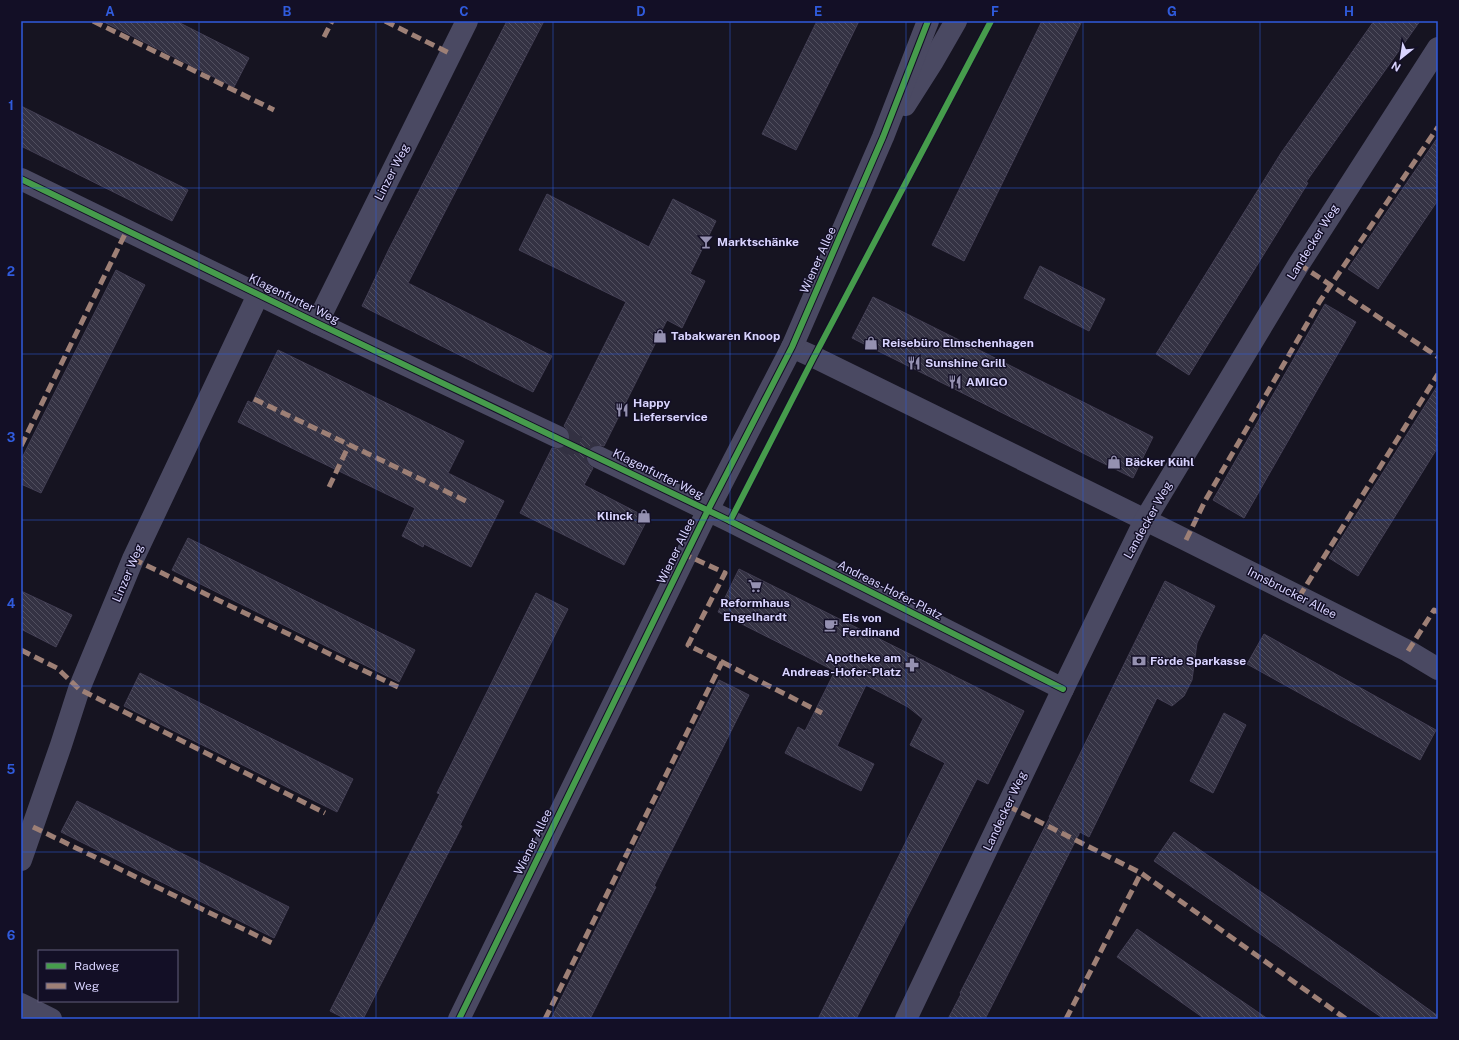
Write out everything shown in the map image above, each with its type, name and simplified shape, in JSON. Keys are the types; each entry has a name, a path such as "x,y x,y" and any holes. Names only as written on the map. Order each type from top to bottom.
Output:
{"street":[{"name":"Linzer Weg","path":"316,323 467,21"},
{"name":"Wiener Allee","path":"459,1019 708,510 792,347 883,137 928,21"},
{"name":"Wiener Allee","path":"883,137 933,61 956,21"},
{"name":"Landecker Weg","path":"906,1019 1145,520 1298,264 1438,48"},
{"name":"Klagenfurter Weg","path":"21,179 316,323 558,438"},
{"name":"Linzer Weg","path":"21,860 79,689 133,559 258,295"},
{"path":"792,347 1145,520"},
{"name":"Klagenfurter Weg","path":"598,457 708,510"},
{"name":"Andreas-Hofer-Platz","path":"708,510 1063,689"},
{"name":"Innsbrucker Allee","path":"1145,520 1408,651 1438,668"},
{"path":"21,1004 51,1019"}],"building":[{"path":"102,21 176,21 249,58 234,87"},
{"path":"507,21 544,21 408,283 552,356 533,392 362,306 389,249"},
{"path":"817,21 859,21 796,150 762,134"},
{"path":"1042,21 1082,21 964,261 932,245"},
{"path":"1374,21 1420,21 1306,182 1308,183 1189,375 1156,354 1281,153"},
{"path":"21,106 188,190 172,221 21,146"},
{"path":"1438,137 1438,200 1378,289 1348,269"},
{"path":"547,194 649,247 673,199 716,221 690,274 705,281 682,328 667,320 604,446 591,446 587,452 587,464 593,468 584,485 648,518 624,565 520,513 552,448 559,449 565,447 569,443 570,436 568,430 564,426 626,302 519,250"},
{"path":"1040,266 1105,299 1089,331 1024,298"},
{"path":"116,270 145,285 41,493 21,484 21,460"},
{"path":"873,297 1153,437 1133,478 852,338"},
{"path":"1325,304 1356,322 1244,518 1213,500"},
{"path":"278,350 464,441 448,473 504,501 471,567 424,544 423,547 402,536 415,508 238,422 248,401 252,403"},
{"path":"1438,385 1438,447 1358,576 1329,558"},
{"path":"188,538 415,650 399,682 172,570"},
{"path":"739,569 1024,711 988,784 977,779 856,1019 818,1019 945,763 910,745 923,719 908,707 866,685 837,746 874,764 861,791 785,753 798,727 805,731 835,671 718,612"},
{"path":"1165,581 1215,606 1197,643 1192,680 1184,696 1172,706 1157,698 1089,837 1080,832 985,1019 948,1019 1050,817"},
{"path":"21,591 72,615 56,647 21,629"},
{"path":"536,593 568,609 460,825 462,826 363,1019 346,1019 330,1011 440,794 437,793"},
{"path":"1264,634 1436,730 1420,760 1247,664"},
{"path":"140,673 353,779 337,812 124,706"},
{"path":"719,680 749,695 654,886 656,887 590,1019 551,1019 636,846"},
{"path":"1224,713 1246,725 1213,793 1190,781"},
{"path":"77,801 289,907 274,938 61,832"},
{"path":"1174,832 1354,956 1438,1016 1438,1019 1384,1019 1154,861"},
{"path":"1137,929 1268,1019 1205,1019 1117,957"}],"tunnel":[{"path":"558,437 598,457"}],"marked path":[{"path":"93,21 274,110"},
{"path":"324,37 332,21"},
{"path":"385,21 451,54"},
{"path":"1186,540 1205,501 1320,301 1438,127"},
{"path":"21,446 127,230"},
{"path":"1299,264 1438,357"},
{"path":"1299,597 1438,374"},
{"path":"254,399 466,501"},
{"path":"329,487 349,445"},
{"path":"545,1019 722,662 688,645 725,573 686,555"},
{"path":"133,559 398,687"},
{"path":"1408,651 1434,610 1438,612"},
{"path":"21,650 57,668 79,689 325,813"},
{"path":"722,662 822,713"},
{"path":"1008,806 1141,873 1346,1019"},
{"path":"33,827 272,943"},
{"path":"1066,1019 1141,873"}],"cycle path":[{"path":"459,1019 708,510 792,347 883,137 928,21"},
{"path":"730,521 814,357 991,21"},
{"path":"21,179 730,521 1063,689"}],"place":[{"name":"Marktschänke","path":"706,242"},
{"name":"Tabakwaren Knoop","path":"660,336"},
{"name":"Reisebüro Elmschenhagen","path":"871,343"},
{"name":"Sunshine Grill","path":"914,363"},
{"name":"AMIGO","path":"955,382"},
{"name":"Happy Lieferservice","path":"622,410"},
{"name":"Bäcker Kühl","path":"1114,462"},
{"name":"Klinck","path":"644,516"},
{"name":"Reformhaus Engelhardt","path":"755,586"},
{"name":"Eis von Ferdinand","path":"831,625"},
{"name":"Förde Sparkasse","path":"1139,661"},
{"name":"Apotheke am Andreas-Hofer-Platz","path":"912,665"}]}
